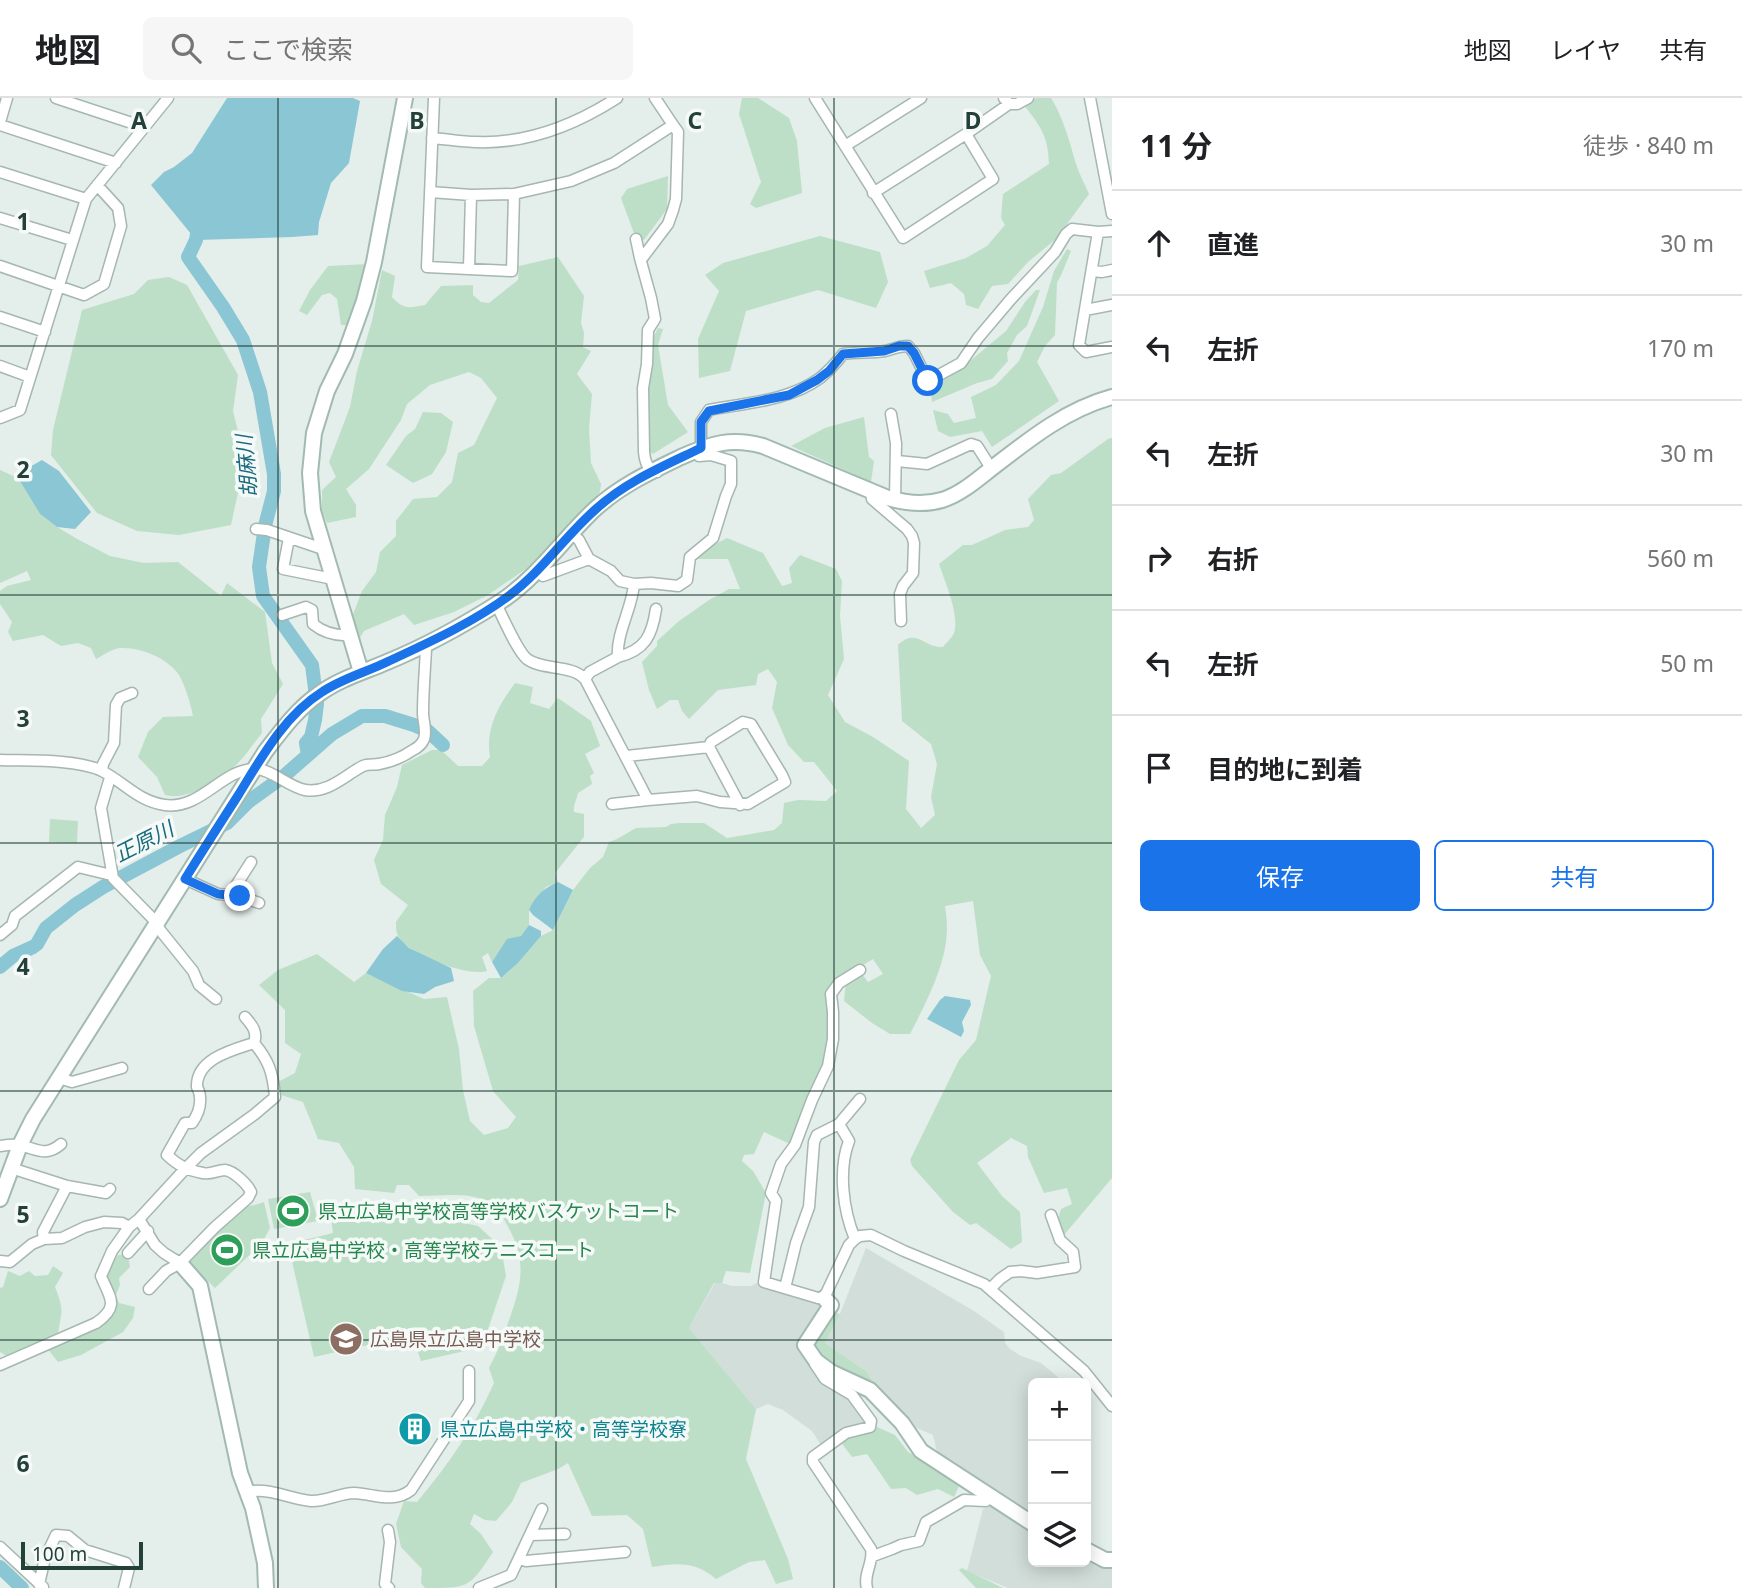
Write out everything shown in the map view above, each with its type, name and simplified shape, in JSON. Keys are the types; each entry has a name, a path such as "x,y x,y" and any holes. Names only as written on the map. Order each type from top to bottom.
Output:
{"street":[{"path":"7,98 0,123 116,163"},
{"path":"57,98 144,127"},
{"path":"0,418 20,410 86,199 168,98"},
{"path":"361,672 313,511 310,473 314,433 327,391 345,354 364,301 374,262 405,98"},
{"path":"434,98 427,267 512,271 514,194"},
{"path":"432,138 478,142 520,139 559,129 617,98"},
{"path":"640,258 668,224 676,200 678,132 655,98"},
{"path":"845,146 921,98"},
{"path":"873,193 966,134 1006,101 1017,104 1028,98"},
{"path":"1090,98 1112,214"},
{"path":"817,99 903,238 993,179 966,134"},
{"path":"430,192 514,194 570,181 614,163 673,125"},
{"path":"0,172 86,199"},
{"path":"0,266 84,295 104,284 121,226 118,208 97,185"},
{"path":"469,269 471,195"},
{"path":"0,218 72,240"},
{"path":"700,452 701,422 709,411 789,395 829,371 843,354 908,346 928,381 961,363 978,338 1055,252 1072,229 1112,231"},
{"path":"1098,232 1079,345 1086,352 1112,347"},
{"path":"636,239 655,320 648,330 643,388 645,463 652,471"},
{"path":"1091,271 1112,270"},
{"path":"1085,310 1112,305"},
{"path":"0,317 45,332"},
{"path":"0,366 30,377"},
{"path":"0,1199 20,1145 33,1119 157,923 283,728 321,692 423,645 511,595 538,571 594,510 618,491 652,471 700,452 727,442 751,442 895,500 942,500 964,489 1057,421 1112,397"},
{"path":"891,414 897,461 895,500"},
{"path":"897,461 927,464 971,444 977,446 991,468"},
{"path":"572,534 579,540 589,559 611,571 620,581 678,586 687,580 691,557 713,538 732,484 731,461 700,452"},
{"path":"871,492 872,499 907,529 914,543 913,573 900,594 901,621"},
{"path":"256,529 324,547"},
{"path":"289,538 283,569 328,578 333,576"},
{"path":"538,571 543,576 589,559"},
{"path":"618,657 617,646 633,598 634,584"},
{"path":"496,604 522,653 529,660 573,672 585,679 648,800"},
{"path":"282,615 306,607 312,610 313,625 320,630 340,636 350,635"},
{"path":"585,679 590,672 618,657 633,653 648,637 656,609"},
{"path":"0,760 90,767 102,771 144,798 166,805 176,805 203,795 233,775 255,769 264,770 295,787 307,790 328,788 366,765 394,760 415,749 423,741 426,649 423,645"},
{"path":"102,771 114,743 116,705 120,698 132,693"},
{"path":"612,804 697,796 740,805 755,801 785,782 751,724 743,722 709,747 627,756"},
{"path":"709,747 740,805"},
{"path":"112,777 101,808 113,878 157,923 193,971 199,985 216,999"},
{"path":"230,895 251,862"},
{"path":"0,934 12,925 15,916 78,867 112,873"},
{"path":"185,879 218,894 240,896 259,903"},
{"path":"860,970 839,983 831,994 833,1039 828,1066 795,1145 781,1164 771,1193 776,1201 764,1282 824,1298 831,1305 805,1345 816,1361 831,1372 870,1390 902,1423 921,1451 1028,1521"},
{"path":"0,1365 96,1324 105,1317 112,1303 109,1289 101,1276 112,1251 129,1227 201,1153 275,1097 271,1071 254,1042 254,1028 245,1017"},
{"path":"149,1289 166,1271 180,1263 248,1198 251,1192 248,1186 231,1172 225,1170 206,1175 181,1167 167,1155 185,1123 192,1123 197,1115 200,1103 197,1089 199,1072 228,1052 254,1042"},
{"path":"59,1078 72,1082 122,1068"},
{"path":"785,1288 796,1242 809,1207 814,1142 817,1135 839,1124 860,1099"},
{"path":"839,1124 849,1141 845,1152 844,1188 849,1224 855,1239"},
{"path":"0,1146 20,1145 40,1152 54,1150 61,1144"},
{"path":"11,1168 67,1186 106,1193 110,1189"},
{"path":"44,1240 43,1231 67,1186"},
{"path":"990,1289 1010,1272 1021,1270 1037,1273 1075,1267 1073,1252 1060,1240 1051,1214"},
{"path":"139,1219 155,1245 180,1263 200,1286 240,1473 253,1508 265,1563 266,1588"},
{"path":"0,1261 10,1262 32,1244 62,1238 85,1227 104,1222 122,1223 129,1227"},
{"path":"128,1253 148,1231"},
{"path":"824,1298 845,1253 855,1239 871,1235 984,1284 1084,1371 1112,1406"},
{"path":"816,1361 815,1364 825,1379 852,1395 871,1421 870,1427 846,1433 813,1457 813,1462 871,1549 873,1556 865,1580 867,1588"},
{"path":"247,1492 259,1489 313,1502 351,1493 395,1498 404,1496 411,1490 470,1401 468,1371"},
{"path":"873,1556 919,1541 926,1522 964,1500 986,1500 989,1496"},
{"path":"479,1588 511,1575 542,1509"},
{"path":"388,1530 390,1542 384,1584 389,1588"},
{"path":"530,1535 565,1534"},
{"path":"41,1586 45,1558 56,1535 68,1536 85,1550 127,1563 129,1568 124,1588"},
{"path":"0,1546 41,1586"},
{"path":"519,1559 526,1561 625,1552"},
{"path":"1091,1552 1112,1560"}],"shaded area":[{"path":"866,1248 974,1311 1004,1332 1005,1343 1010,1349 1041,1363 1059,1378 1028,1378 1028,1511 937,1452 933,1435 910,1425 901,1411 890,1405 866,1371 825,1343 840,1314"},
{"path":"715,1283 751,1286 756,1283 824,1304 799,1344 847,1394 868,1420 866,1425 848,1427 821,1445 812,1431 783,1410 768,1404 756,1409 689,1328"},
{"path":"991,1506 1028,1529 1028,1567 1091,1567 1091,1562 1095,1566 1112,1568 1112,1588 1008,1588 967,1571 983,1509"}],"green space":[{"path":"742,98 758,98 789,118 797,141 802,193 756,208 750,204 761,182 739,114"},
{"path":"1037,98 1051,98 1055,105 1089,194 1056,239 1028,262 1008,284 992,286 978,309 966,305 964,294 951,283 930,288 924,271 966,258 987,246 1005,225 1001,218 1003,194 1049,164 1042,132 1024,105"},
{"path":"668,176 667,209 644,240 635,236 621,198 627,189"},
{"path":"820,236 880,252 888,282 876,308 818,290 746,311 730,371 699,378 698,339 719,291 705,275 723,263"},
{"path":"1067,249 1071,251 1057,283 1055,335 1045,346 1037,362 1059,401 992,447 982,431 950,437 938,431 933,410 948,414 954,423 976,418 971,397 996,385 1019,361 1043,307 1054,271"},
{"path":"558,257 584,296 581,323 584,333 583,347 591,351 577,374 592,394 589,429 591,463 601,484 600,492 533,564 488,595 454,612 414,625 404,614 364,631 358,641 352,617 362,591 376,572 380,552 396,536 396,521 413,499 437,497 452,482 458,453 474,445 497,398 481,378 469,372 430,385 407,404 401,420 369,469 346,489 356,505 356,517 327,523 322,511 322,490 336,477 329,462 350,407 382,270 395,276 392,297 403,306 425,305 441,286 473,285 473,295 481,302 489,303 518,280 519,266"},
{"path":"369,264 350,325 341,325 337,299 330,293 322,295 307,315 299,311 310,290 328,266"},
{"path":"169,277 187,285 238,375 233,411 245,460 231,525 179,535 137,531 97,513 51,455 53,430 82,310 134,294 148,280"},
{"path":"1036,290 1040,290 1027,326 1017,335 1007,353 1008,361 992,379 932,402 930,385 964,366 1006,331"},
{"path":"658,328 663,329 658,345 668,405 688,432 653,454 647,450 651,342"},
{"path":"423,412 441,413 453,422 446,452 432,474 413,483 386,465 406,436 415,429"},
{"path":"864,417 869,457 874,461 871,482 791,446 825,428"},
{"path":"1112,438 1112,1178 1064,1235 1057,1223 1061,1209 1072,1204 1067,1188 1044,1193 1028,1157 1027,1146 1011,1138 977,1163 1002,1196 1020,1212 1022,1242 1011,1249 976,1223 970,1225 953,1212 912,1166 910,1160 959,1060 976,1040 991,976 980,955 973,901 945,906 947,928 943,955 923,1009 910,1034 890,1034 844,1001 846,982 862,974 868,982 883,974 873,959 837,981 826,1062 807,1100 790,1144 764,1132 754,1154 744,1155 742,1161 753,1171 766,1193 750,1273 726,1271 722,1283 714,1283 689,1328 756,1409 746,1459 788,1559 793,1579 776,1584 765,1560 749,1562 716,1579 693,1566 652,1567 643,1529 627,1515 592,1516 568,1463 521,1483 512,1502 496,1521 485,1520 474,1514 470,1524 481,1534 493,1552 473,1579 460,1586 425,1588 421,1583 422,1569 401,1547 396,1524 404,1501 417,1502 450,1460 469,1431 494,1383 489,1368 513,1309 520,1273 518,1249 502,1216 484,1200 461,1195 419,1196 409,1185 397,1185 394,1193 355,1189 354,1167 339,1143 318,1139 303,1102 278,1094 276,1083 295,1073 301,1054 285,1043 285,1010 259,985 278,970 317,954 354,982 366,973 424,999 447,997 459,1049 463,1090 470,1121 484,1135 508,1128 516,1117 493,1091 474,1026 473,991 489,978 501,978 541,936 553,930 573,890 590,868 603,857 609,842 636,828 666,827 680,823 704,823 727,838 774,830 782,823 784,803 798,800 826,801 837,791 814,762 804,762 788,745 772,708 777,682 768,669 758,674 756,685 718,690 689,719 678,700 670,700 657,709 642,662 657,646 657,641 679,621 729,589 740,589 728,559 698,559 705,551 727,538 763,553 782,586 792,583 789,568 800,555 836,569 842,581 840,616 844,659 828,695 845,722 909,761 906,809 921,828 935,815 931,797 937,764 931,744 902,721 898,645 905,640 916,638 936,647 943,647 954,633 955,617 939,564 963,545 972,545 1005,530 1028,527 1034,520 1028,499 1051,475 1061,473"},
{"path":"0,470 18,478 40,514 79,540 110,556 144,563 178,562 221,596 227,583 265,612 272,663 283,684 261,719 262,733 227,773 192,793 165,795 157,777 138,757 148,732 163,717 193,716 179,675 168,663 145,652 128,648 112,650 96,659 91,648 78,643 61,646 43,635 13,641 8,632 12,622 0,604 0,591 7,586 31,580 27,571 0,583"},
{"path":"515,683 533,687 530,703 549,709 558,698 591,721 600,746 585,754 594,773 590,776 592,784 578,793 574,809 574,812 584,814 584,837 555,873 558,882 546,887 529,910 529,925 521,936 507,940 492,962 488,953 482,957 487,971 466,971 427,957 405,945 399,938 396,922 408,905 381,884 374,860 383,840 385,815 397,787 402,765 432,750 441,750 458,766 482,766 490,757 491,727"},
{"path":"50,819 78,821 77,843 49,842"},
{"name":"県立広島中学校高等学校バスケットコート","path":"310,1192 318,1221 274,1229 268,1199"},
{"name":"県立広島中学校・高等学校テニスコート","path":"264,1202 270,1228 262,1243 215,1288 190,1264 190,1258 246,1206"},
{"path":"330,1210 413,1212 478,1226 501,1247 506,1276 482,1347 421,1361 412,1335 314,1357 288,1244 333,1233"},
{"path":"131,1254 128,1256 130,1267 119,1278 120,1285 116,1295 119,1303 135,1307 133,1318 123,1332 81,1355 58,1362 47,1348 105,1320 107,1271 118,1255"},
{"path":"53,1266 63,1273 55,1287 61,1310 58,1333 7,1356 0,1352 0,1288 3,1287 8,1271 20,1276 29,1271 35,1276 48,1275"},
{"path":"832,1312 840,1314 825,1343 866,1371 876,1387 834,1369 812,1347 815,1334"},
{"path":"877,1427 895,1435 908,1452 945,1471 959,1486 954,1497 938,1489 917,1495 906,1488 891,1489 867,1454 852,1457 840,1441 848,1434"},
{"path":"962,1568 1003,1588 976,1588 959,1570"}],"water":[{"path":"227,98 353,98 360,101 349,163 331,183 319,222 318,235 196,240 151,185 164,172 192,153"},
{"path":"42,460 59,471 91,512 75,529 57,527 40,514 18,478 19,473"},
{"path":"558,882 573,890 553,930 529,910 540,893"},
{"path":"529,925 541,931 541,936 501,978 492,962 507,939 521,936"},
{"path":"397,936 409,948 451,968 454,981 424,994 402,991 366,973 383,949"},
{"path":"945,996 970,1000 971,1005 962,1022 964,1031 961,1037 927,1019"}],"waterway":[{"name":"胡麻川","path":"199,222 196,240 188,257 243,340 260,392 274,474 274,491 259,567 263,596 312,665 317,704 311,737 306,743 308,755"},
{"name":"正原川","path":"0,967 13,956 37,944 46,928 103,887 227,823 248,802 284,776 332,734 362,716 385,716 414,725 428,731 443,745"},
{"path":"0,1567 22,1588"}],"place":[{"name":"県立広島中学校高等学校バスケットコート","path":"293,1211"},
{"name":"県立広島中学校・高等学校テニスコート","path":"227,1250"},
{"name":"広島県立広島中学校","path":"346,1339"},
{"name":"県立広島中学校・高等学校寮","path":"415,1429"}],"route":[{"path":"240,896 218,894 185,879 265,752 283,728 321,692 460,626 511,595 538,571 594,510 618,491 636,479 701,448 701,422 709,411 789,395 829,371 843,354 852,352 884,351 908,346 928,381"}]}
